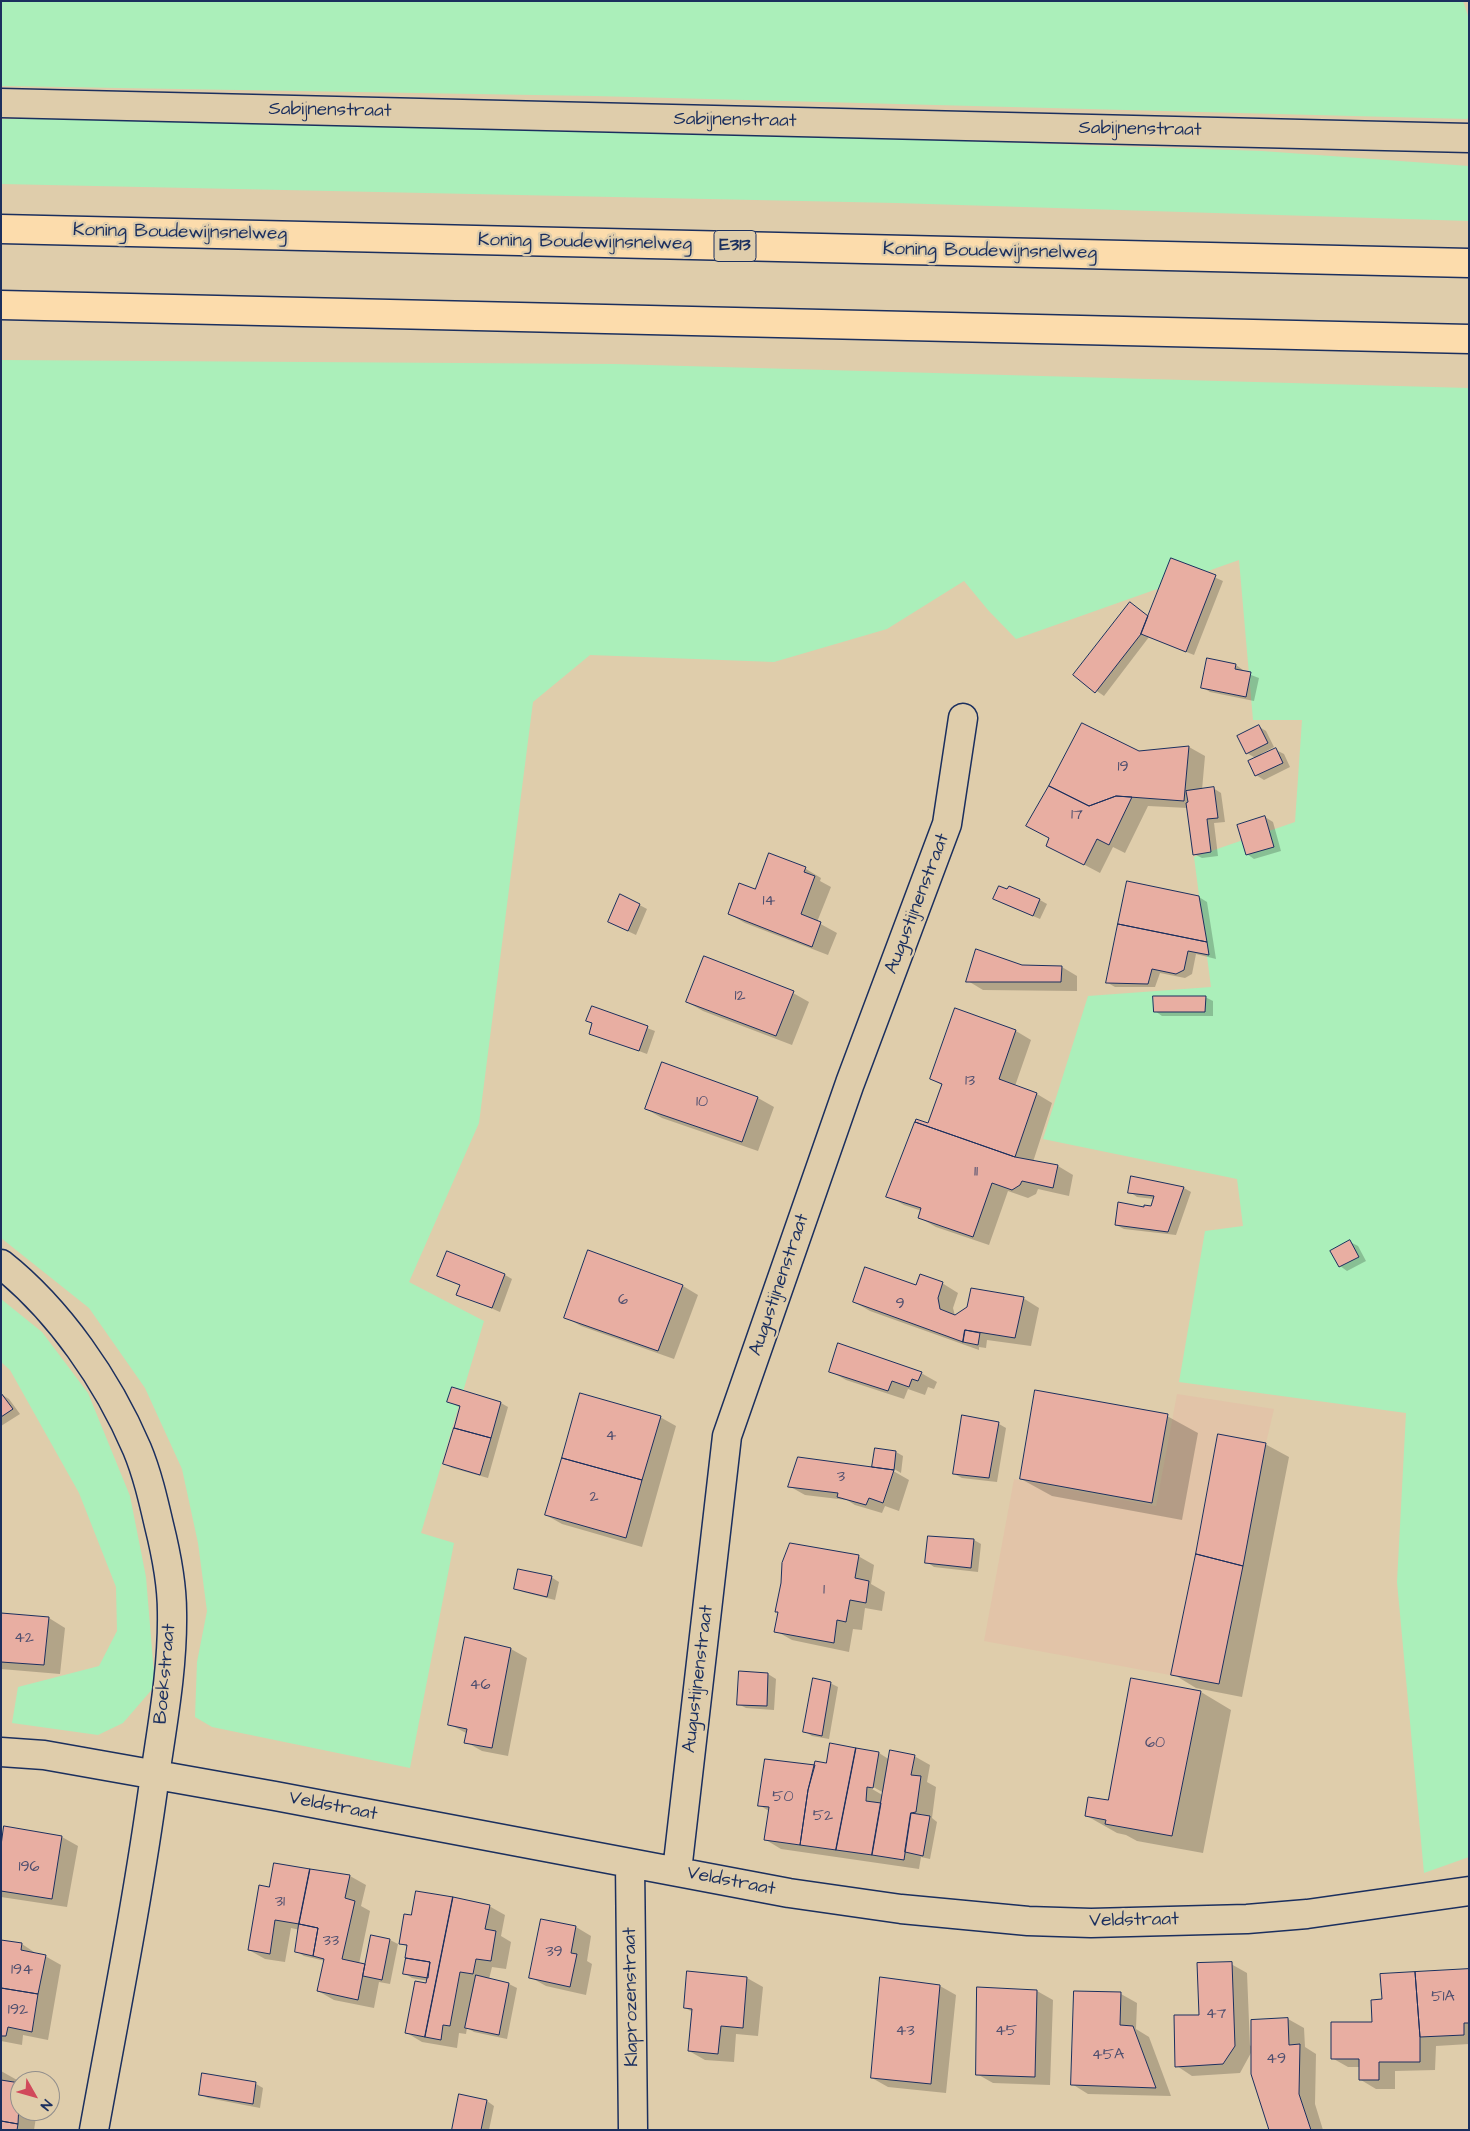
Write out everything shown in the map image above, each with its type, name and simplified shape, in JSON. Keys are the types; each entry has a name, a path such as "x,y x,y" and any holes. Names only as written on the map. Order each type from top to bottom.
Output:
{"highway":[{"name":"Koning Boudewijnsnelweg","path":"1,229 1469,264"},
{"path":"1,305 1469,339"}],"street":[{"name":"Sabijnenstraat","path":"1,103 1469,138"},
{"name":"Augustijnenstraat","path":"677,1871 728,1436 850,1083 947,824 963,718"},
{"name":"Boekstraat","path":"1,1264 21,1279 56,1318 103,1382 137,1449 152,1496 167,1558 172,1611 167,1688 142,1870 94,2130"},
{"name":"Veldstraat","path":"1,1752 44,1755 275,1796 789,1893 901,1909 1028,1921 1091,1923 1247,1919 1398,1903 1469,1891"},
{"name":"Klaprozenstraat","path":"630,1864 633,2130"}],"shaded area":[{"path":"1177,1394 1274,1409 1219,1684 984,1641 1014,1479 1156,1506"}],"green space":[{"path":"1,1 1463,1 1469,19 1469,117 1467,119 594,96 1,86"},
{"path":"1,119 95,119 814,136 1262,151 1469,166 1469,221 896,203 1,184"},
{"path":"1,360 614,364 1469,388 1469,1857 1424,1873 1397,1582 1406,1413 1179,1382 1205,1231 1243,1226 1237,1179 1043,1139 1088,996 1211,987 1194,857 1295,822 1302,720 1253,720 1239,560 1016,639 964,581 887,629 774,662 590,655 533,702 479,1123 409,1282 484,1321 421,1533 454,1543 410,1768 212,1727 195,1717 197,1662 207,1611 198,1543 182,1469 145,1388 89,1308 1,1238"},
{"path":"1,1299 42,1332 88,1393 130,1496 146,1577 155,1686 123,1723 98,1735 12,1723 18,1687 99,1666 117,1631 116,1587 79,1493 10,1370 1,1362"}],"building":[{"path":"1171,558 1216,575 1186,652 1141,634"},
{"path":"1130,602 1148,616 1141,634 1095,693 1073,675"},
{"path":"1207,658 1236,664 1235,669 1251,672 1246,697 1201,688"},
{"path":"1082,723 1139,751 1189,746 1184,801 1116,796 1089,806 1049,786"},
{"path":"1259,725 1268,743 1246,754 1237,736"},
{"path":"1276,748 1283,763 1255,776 1248,761"},
{"path":"1049,786 1089,806 1116,796 1132,797 1109,845 1097,839 1084,865 1046,846 1049,838 1026,826"},
{"path":"1214,787 1218,818 1207,819 1211,852 1193,855 1186,791"},
{"path":"1265,816 1274,847 1246,855 1237,825"},
{"path":"769,853 806,867 804,872 815,876 801,914 821,922 812,947 728,914 739,883 755,889"},
{"path":"1127,881 1199,896 1207,942 1118,924"},
{"path":"999,886 1007,889 1009,886 1040,899 1033,916 993,899"},
{"path":"620,894 640,904 628,931 608,922"},
{"path":"1118,924 1207,942 1209,955 1188,951 1184,970 1176,974 1152,969 1148,984 1106,983"},
{"path":"976,949 1022,965 1062,966 1061,982 966,982"},
{"path":"704,956 794,991 776,1036 686,1002"},
{"path":"1153,996 1206,996 1205,1012 1154,1012"},
{"path":"592,1006 648,1026 639,1051 589,1034 592,1023 586,1021"},
{"path":"955,1008 1016,1030 999,1079 1037,1093 1015,1157 915,1122 916,1119 928,1123 942,1084 930,1079"},
{"path":"662,1062 758,1097 742,1142 645,1109"},
{"path":"915,1122 1015,1157 1058,1165 1053,1188 1022,1181 1020,1185 1012,1190 992,1183 973,1237 918,1218 921,1208 886,1197"},
{"path":"1131,1176 1184,1187 1168,1232 1115,1225 1118,1202 1144,1207 1144,1205 1151,1206 1154,1196 1128,1193"},
{"path":"1350,1240 1359,1257 1339,1267 1330,1251"},
{"path":"588,1250 683,1285 658,1351 564,1318"},
{"path":"447,1251 505,1274 492,1308 456,1295 460,1285 437,1276"},
{"path":"865,1267 916,1285 920,1274 943,1282 938,1298 940,1309 955,1315 967,1307 971,1288 1024,1297 1015,1338 965,1330 963,1342 853,1302"},
{"path":"965,1330 980,1333 978,1345 963,1342"},
{"path":"838,1343 922,1372 918,1381 912,1379 909,1387 892,1381 888,1391 829,1372"},
{"path":"452,1387 501,1402 491,1438 454,1428 460,1406 447,1402"},
{"path":"1035,1390 1168,1414 1152,1503 1020,1479"},
{"path":"1,1393 13,1409 1,1417"},
{"path":"580,1393 661,1416 642,1480 562,1458"},
{"path":"962,1415 999,1422 989,1478 953,1474"},
{"path":"454,1428 491,1438 480,1475 443,1464"},
{"path":"1218,1434 1266,1443 1243,1566 1196,1554"},
{"path":"875,1448 896,1451 894,1470 872,1467"},
{"path":"798,1457 894,1470 883,1503 869,1498 866,1505 837,1497 838,1493 788,1487"},
{"path":"562,1458 642,1480 626,1538 545,1515"},
{"path":"928,1536 974,1539 971,1568 925,1563"},
{"path":"790,1543 859,1555 855,1578 869,1581 866,1603 850,1600 846,1622 837,1620 834,1643 774,1632 778,1612 775,1612 781,1583 782,1563"},
{"path":"1196,1554 1243,1566 1219,1684 1171,1675"},
{"path":"518,1569 552,1576 547,1597 514,1589"},
{"path":"1,1613 49,1617 44,1665 1,1662"},
{"path":"465,1637 511,1648 492,1748 464,1743 467,1729 448,1725"},
{"path":"739,1671 768,1673 767,1706 737,1705"},
{"path":"813,1678 831,1682 822,1736 803,1732"},
{"path":"1131,1678 1201,1691 1172,1836 1105,1824 1106,1820 1085,1816 1088,1797 1108,1800"},
{"path":"830,1743 856,1748 836,1850 800,1845 808,1790 815,1761 826,1763"},
{"path":"856,1748 879,1752 873,1788 867,1787 866,1801 881,1803 872,1855 836,1850"},
{"path":"890,1750 915,1755 911,1775 921,1776 916,1812 911,1813 904,1860 872,1855"},
{"path":"765,1759 815,1765 808,1790 800,1845 764,1840 769,1807 758,1806"},
{"path":"911,1813 930,1816 923,1856 905,1852"},
{"path":"4,1826 62,1836 52,1899 1,1891 1,1846"},
{"path":"274,1863 310,1869 299,1924 275,1920 270,1954 248,1950 259,1885 269,1887"},
{"path":"310,1869 350,1875 345,1898 355,1901 342,1959 365,1964 358,2000 317,1991 324,1959 313,1956 318,1928 299,1924"},
{"path":"416,1891 453,1897 425,2037 405,2033 415,1981 426,1983 430,1962 405,1958 407,1945 399,1944 404,1914 411,1915"},
{"path":"453,1897 490,1905 485,1929 496,1931 491,1961 476,1959 473,1974 460,1972 450,2026 443,2025 441,2040 425,2037"},
{"path":"541,1919 576,1926 571,1953 577,1954 570,1987 529,1978"},
{"path":"299,1924 318,1928 313,1956 295,1952"},
{"path":"371,1935 390,1939 382,1980 363,1976"},
{"path":"1,1940 22,1943 21,1950 46,1955 38,1994 1,1988"},
{"path":"406,1958 430,1962 428,1978 403,1974"},
{"path":"1232,1962 1235,2046 1223,2064 1175,2067 1174,2015 1199,2015 1197,1963"},
{"path":"1469,1969 1469,2023 1464,2023 1464,2035 1420,2037 1415,1972"},
{"path":"687,1971 747,1977 743,2028 721,2026 718,2054 688,2051 692,2009 684,2008"},
{"path":"1415,1972 1420,2062 1379,2062 1379,2080 1359,2080 1359,2059 1331,2059 1331,2022 1372,2022 1371,2000 1382,1999 1380,1974"},
{"path":"476,1975 509,1983 499,2035 465,2028"},
{"path":"880,1977 940,1985 931,2084 871,2078"},
{"path":"977,1987 1037,1990 1035,2077 976,2075"},
{"path":"1,1988 38,1994 32,2032 8,2027 6,2036 1,2036"},
{"path":"1074,1991 1121,1992 1120,2025 1133,2026 1156,2088 1071,2085"},
{"path":"1288,2018 1289,2045 1300,2044 1299,2094 1311,2130 1269,2130 1251,2074 1251,2020"},
{"path":"202,2073 256,2082 253,2104 199,2095"},
{"path":"1,2080 10,2081 10,2121 18,2121 18,2124 1,2121"},
{"path":"459,2094 487,2100 481,2130 452,2130"},
{"path":"1,2121 18,2124 17,2130 1,2130"}]}
